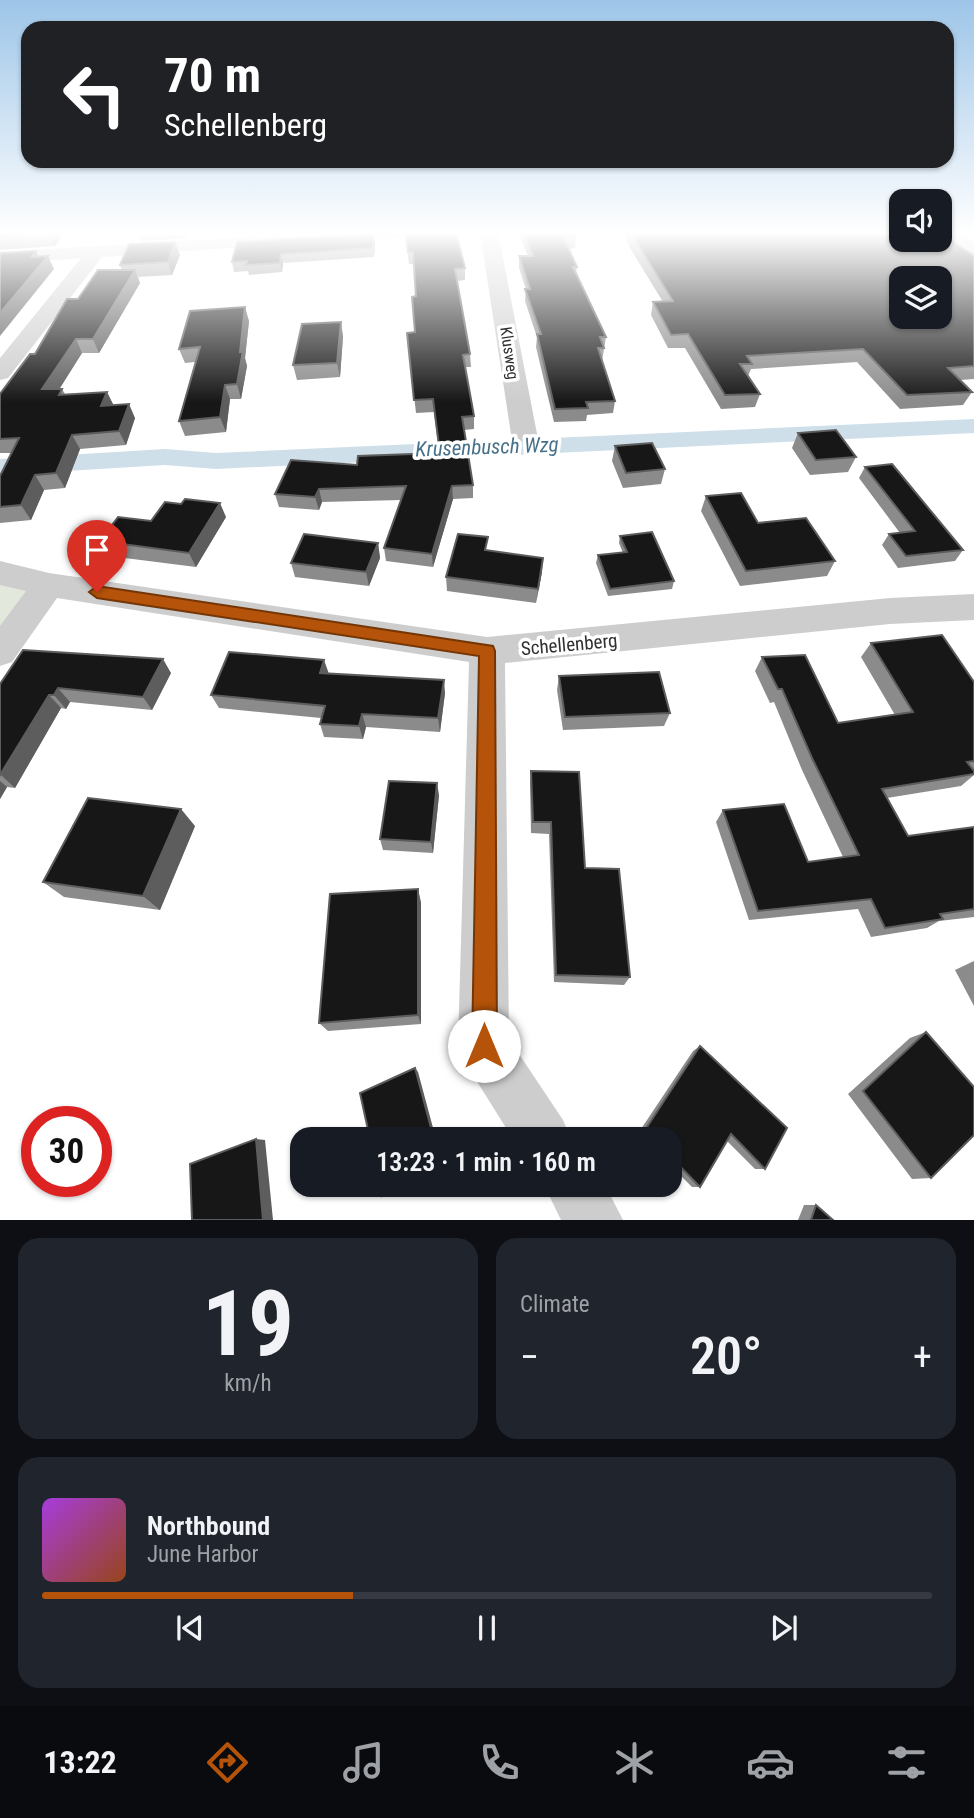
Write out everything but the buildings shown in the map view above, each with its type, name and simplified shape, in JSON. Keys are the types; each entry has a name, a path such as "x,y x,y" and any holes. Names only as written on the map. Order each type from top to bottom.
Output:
{"street":[{"path":"0,373 67,289"},
{"name":"Klusweg","path":"498,289 524,433"},
{"name":"Schellenberg","path":"0,573 49,585 487,651 890,611 971,612"},
{"path":"0,653 49,585"},
{"path":"487,651 484,1046 536,1127"},
{"path":"580,1197 594,1220"}],"shaded area":[{"path":"0,581 40,590 0,645"}],"waterway":[{"name":"Krusenbusch Wzg","path":"0,467 165,457 216,461 974,426"}],"route":[{"path":"97,592 487,651 484,1046"}]}
